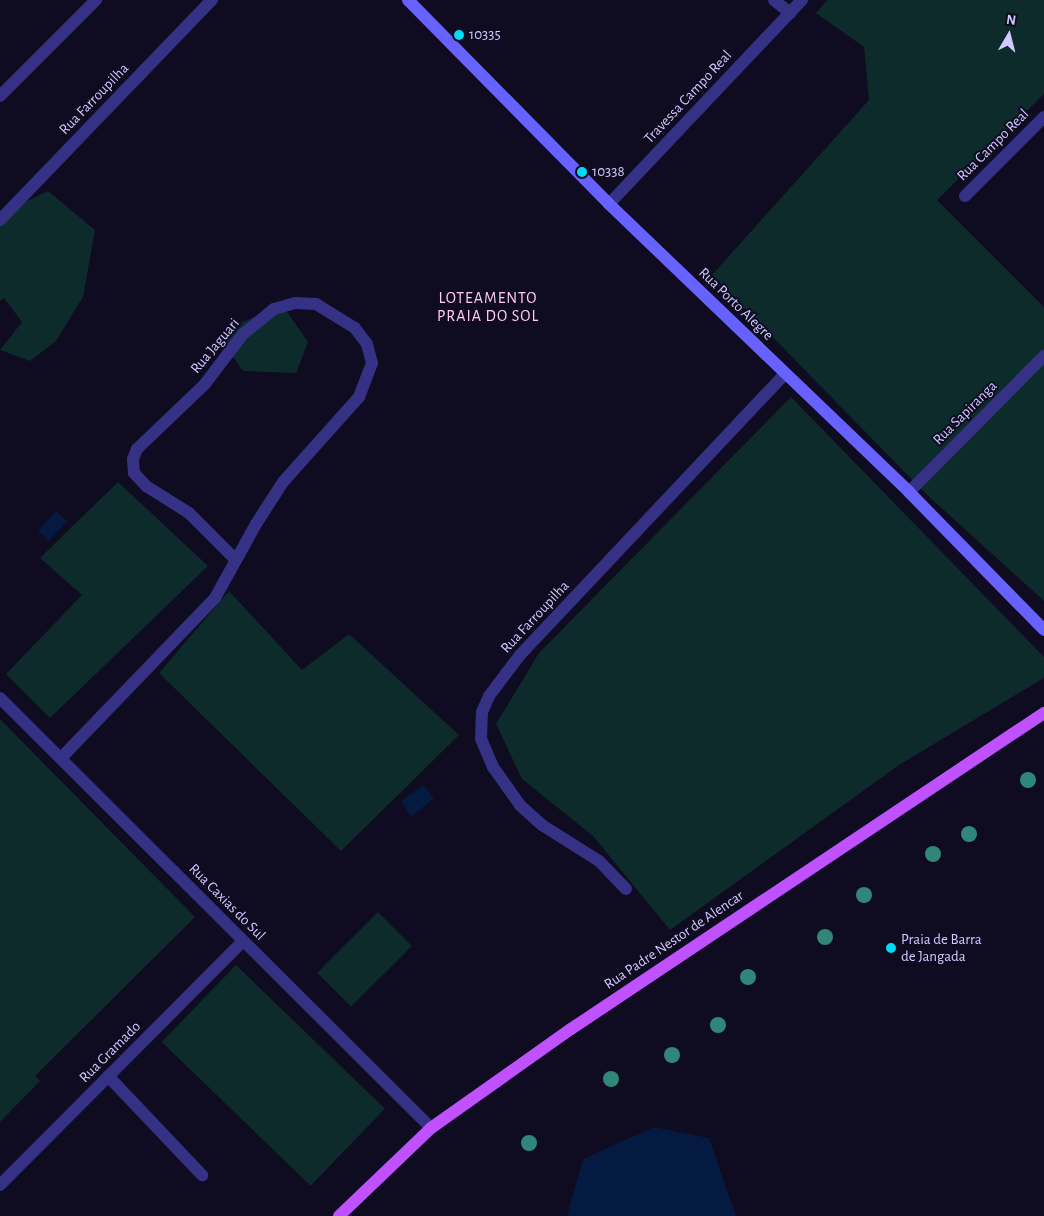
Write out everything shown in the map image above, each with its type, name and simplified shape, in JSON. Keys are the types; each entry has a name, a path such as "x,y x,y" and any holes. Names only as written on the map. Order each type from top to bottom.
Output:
{"main road":[{"name":"Rua Padre Nestor de Alencar","path":"339,1216 431,1128 571,1028 1044,713"}],"street":[{"path":"0,96 96,0"},
{"name":"Rua Farroupilha","path":"0,220 212,0"},
{"name":"Rua Porto Alegre","path":"408,0 609,204 908,492 1044,630"},
{"path":"774,0 790,13"},
{"name":"Travessa Campo Real","path":"609,204 802,0"},
{"name":"Rua Campo Real","path":"965,196 1044,117"},
{"name":"Rua Jaguari","path":"61,758 200,616 226,581 235,559 283,482 337,425 368,380 372,362 367,344 355,328 316,304 295,302 274,309 243,334 204,385 137,449 133,460 134,473 146,486 190,513 235,559"},
{"name":"Rua Sapiranga","path":"908,492 1044,356"},
{"name":"Rua Farroupilha","path":"626,889 599,861 542,825 520,805 493,767 481,739 482,712 489,696 520,655 785,374"},
{"name":"Rua Caxias do Sul","path":"0,698 431,1128"},
{"name":"Rua Gramado","path":"0,1185 243,941"},
{"path":"108,1076 202,1175"}],"green space":[{"path":"827,0 1044,0 1044,94 937,200 1044,307 1044,601 926,494 712,275 869,100 864,47 816,13"},
{"path":"48,191 95,230 83,297 56,341 30,361 0,350 22,322 4,298 0,301 0,214"},
{"path":"283,306 308,342 296,373 243,371 223,343 230,327"},
{"path":"791,397 1044,657 1044,678 899,765 670,930 593,836 522,779 496,724 539,653"},
{"path":"118,482 208,566 50,718 6,674 82,595 40,558"},
{"path":"229,591 302,670 349,634 459,735 341,851 159,673"},
{"path":"0,719 195,917 35,1076 40,1081 0,1122"},
{"path":"378,912 412,946 351,1007 317,973"},
{"path":"236,965 385,1109 311,1186 162,1042"}],"water":[{"path":"56,511 67,521 49,541 38,531"},
{"path":"423,785 434,798 411,817 401,801"},
{"path":"654,1127 709,1138 736,1216 567,1216 583,1159"}],"place":[{"name":"10335","path":"459,35"},
{"name":"10338","path":"582,172"},
{"name":"Praia de Barra de Jangada","path":"891,948"}],"district":[{"name":"LOTEAMENTO PRAIA DO SOL","path":"488,307"}]}
